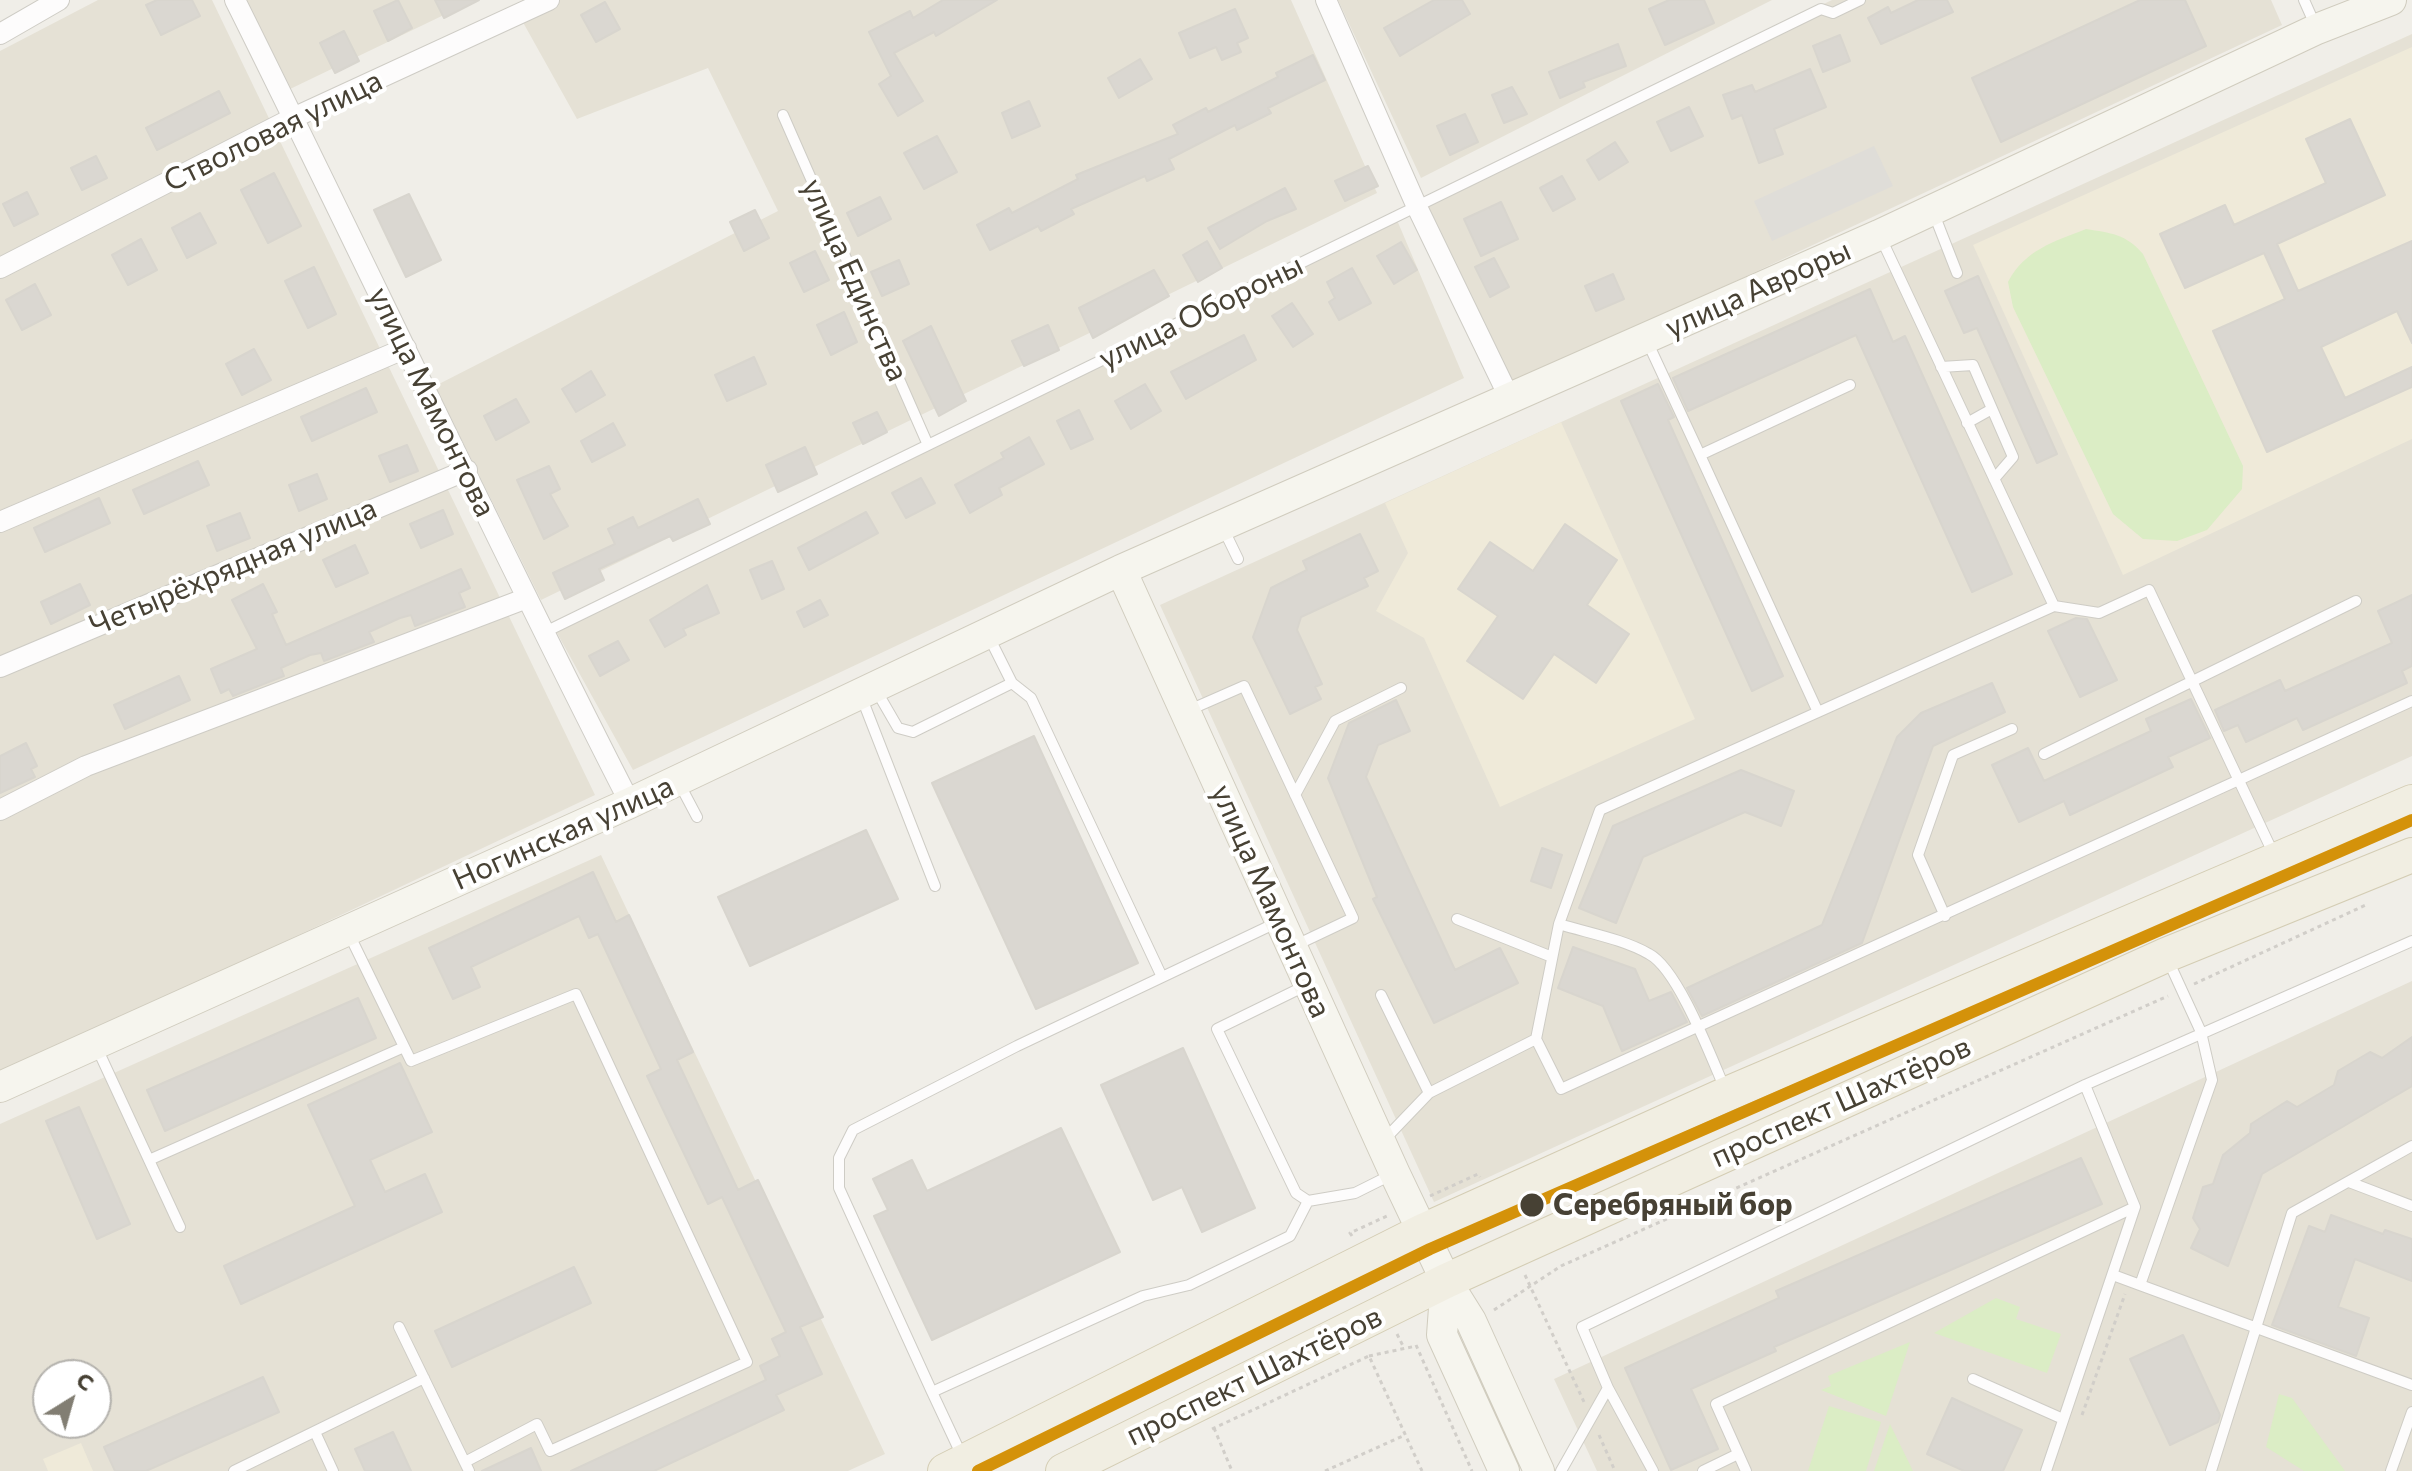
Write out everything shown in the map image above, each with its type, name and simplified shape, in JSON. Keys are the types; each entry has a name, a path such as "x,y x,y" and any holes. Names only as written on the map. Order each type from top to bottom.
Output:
{"main road":[{"name":"проспект Шахтёров","path":"955,1467 1423,1231 1727,1094 2412,802"},
{"name":"проспект Шахтёров","path":"1063,1471 1446,1281 2166,955 2412,855"}],"street":[{"path":"0,34 59,0"},
{"name":"улица Мамонтова","path":"235,0 467,470 543,633 630,803"},
{"name":"Стволовая улица","path":"0,268 293,118 549,0"},
{"name":"улица Авроры","path":"1121,570 1879,235 2317,29 2391,0"},
{"path":"1327,1 1417,207 1510,399"},
{"path":"0,522 406,348"},
{"name":"Четырёхрядная улица","path":"0,667 467,470"},
{"name":"улица Мамонтова","path":"1121,570 1395,1174 1446,1281 1471,1321 1539,1471"},
{"name":"Ногинская улица","path":"0,1087 678,781 1121,570"},
{"path":"0,810 86,766 527,598"},
{"path":"1446,1281 1442,1335 1504,1471"}],"lane":[{"path":"1827,0 1833,13"},
{"name":"улица Обороны","path":"543,633 1821,9 1833,13 1860,0"},
{"path":"2304,0 2317,29"},
{"name":"улица Единства","path":"783,115 928,445"},
{"path":"1931,208 1957,273"},
{"path":"1879,235 2054,606"},
{"path":"1646,339 1817,710"},
{"path":"1941,367 1973,365 2013,457 1994,479"},
{"path":"1700,455 1850,385"},
{"path":"1967,423 1992,409"},
{"path":"1222,526 1238,559"},
{"path":"2277,860 2240,780 2149,590 2099,613 2054,606 1600,810 1559,924 1536,1039 1561,1089 1945,916 2240,780 2412,701"},
{"path":"2044,754 2356,601"},
{"path":"988,635 1012,683 1031,698 1162,977"},
{"path":"868,691 898,728 913,732 1012,683"},
{"path":"955,1467 932,1392 839,1188 839,1158 853,1130 1017,1046 1162,977 1286,934 1353,918 1244,686 1185,712"},
{"path":"1295,795 1335,721 1401,688"},
{"path":"868,691 935,886"},
{"path":"1945,916 1918,855 1953,755 2012,729"},
{"path":"678,781 697,817"},
{"path":"1457,919 1552,957"},
{"path":"1559,924 1647,953 1663,963 1698,1028 1727,1094"},
{"path":"347,930 411,1061 576,994 747,1362 550,1451 537,1424 467,1467 399,1327"},
{"path":"1653,1471 1608,1388 1582,1327 2085,1085 2412,941"},
{"path":"2135,1283 2212,1080 2201,1032 2166,955"},
{"path":"1309,984 1217,1029 1296,1193 1308,1201 1355,1193 1395,1174"},
{"path":"1381,995 1429,1093"},
{"path":"1382,1143 1429,1093 1536,1039"},
{"path":"95,1044 180,1227"},
{"path":"149,1160 404,1047"},
{"path":"2046,1471 2135,1207 2085,1085"},
{"path":"2211,1471 2292,1213 2412,1146"},
{"path":"2349,1182 2412,1206"},
{"path":"932,1392 1143,1296 1189,1285 1290,1236 1308,1201"},
{"path":"1746,1471 1716,1404 2135,1207"},
{"path":"2113,1275 2412,1385"},
{"path":"234,1471 424,1378"},
{"path":"1973,1379 2063,1419"},
{"path":"1561,1471 1608,1388"},
{"path":"2391,1471 2412,1412"},
{"path":"315,1432 333,1471"},
{"path":"1703,1471 1738,1454"}],"path":[{"path":"1491,1312 1561,1266 2182,990 2369,903"},
{"path":"2078,1427 2135,1283"},
{"path":"1200,1434 1369,1356 1426,1343"},
{"path":"1416,1345 1472,1471"},
{"path":"1369,1356 1422,1471"},
{"path":"1214,1428 1232,1471"},
{"path":"1325,1471 1405,1435"}],"shaded area":[{"path":"98,0 212,0 595,795 0,1076 0,51"},
{"path":"243,0 475,0 288,90"},
{"path":"554,0 1291,0 1377,193 541,600 435,386 778,211 708,68 577,119 520,17"},
{"path":"1338,0 1772,0 1421,178"},
{"path":"1832,0 2271,0 2282,25 1510,387 1424,198"},
{"path":"2412,34 2412,756 1434,1202 1160,605"},
{"path":"2412,47 2412,439 2123,575 1973,245"},
{"path":"1874,146 1893,186 1772,241 1754,201"},
{"path":"1394,213 1464,378 633,770 552,624"},
{"path":"1561,422 1695,719 1500,807 1424,638 1376,611 1408,553 1385,503"},
{"path":"601,855 885,1454 848,1471 0,1471 0,1124"},
{"path":"2412,981 2412,1471 1597,1471 1554,1379"},
{"path":"81,1443 93,1471 48,1471 43,1459"}],"green space":[{"path":"2086,229 2124,238 2143,254 2243,466 2242,489 2207,530 2177,541 2143,539 2113,514 2013,307 2008,282 2023,262 2041,248"},
{"path":"1996,1298 2020,1307 2016,1319 2061,1334 2047,1373 1934,1333"},
{"path":"1910,1342 1886,1416 1821,1390 1831,1386 1828,1376"},
{"path":"2279,1394 2292,1398 2345,1471 2304,1471 2266,1447"},
{"path":"1829,1406 1881,1422 1866,1471 1808,1471"},
{"path":"1890,1424 1913,1471 1874,1471"}],"building":[{"path":"157,0 192,0 200,16 161,35 146,5"},
{"path":"398,0 412,28 388,41 374,11"},
{"path":"435,0 479,0 444,18"},
{"path":"943,0 997,0 936,36 934,32 894,53 923,101 898,116 879,84 891,76 869,32 910,11 913,18"},
{"path":"1434,0 1462,0 1470,14 1400,56 1384,28"},
{"path":"1669,0 1704,0 1714,23 1665,45 1649,9"},
{"path":"1918,0 1947,0 1953,12 1881,44 1868,18 1888,7 1891,13"},
{"path":"2140,0 2185,0 2206,46 2001,142 1972,78"},
{"path":"605,2 620,29 596,42 581,15"},
{"path":"1235,9 1248,38 1237,43 1241,52 1222,60 1216,47 1190,58 1179,33"},
{"path":"344,31 359,61 335,73 320,43"},
{"path":"1840,35 1850,61 1823,72 1813,46"},
{"path":"1618,44 1626,66 1583,82 1585,87 1560,98 1549,72"},
{"path":"1313,55 1325,80 1268,108 1271,113 1237,130 1235,125 1169,159 1174,169 1147,181 1145,176 1071,209 1074,214 1041,231 1038,226 990,250 977,225 1009,208 1012,213 1078,179 1076,175 1178,134 1173,125 1206,108 1208,112 1278,77 1276,73"},
{"path":"1140,59 1152,79 1119,98 1108,78"},
{"path":"1810,69 1826,107 1774,129 1783,154 1759,163 1742,115 1732,119 1723,95 1752,85 1755,92"},
{"path":"1512,87 1527,114 1504,123 1492,95"},
{"path":"219,91 230,113 157,150 146,128"},
{"path":"1029,101 1040,126 1012,138 1002,113"},
{"path":"1689,107 1703,136 1671,151 1657,122"},
{"path":"1465,114 1478,142 1450,155 1437,126"},
{"path":"2350,119 2385,195 2277,244 2298,291 2412,241 2412,343 2397,311 2321,347 2345,398 2412,367 2412,387 2267,452 2213,331 2285,299 2264,253 2185,288 2160,234 2225,205 2234,225 2326,183 2306,139"},
{"path":"937,136 957,172 924,189 904,153"},
{"path":"1615,142 1628,162 1599,180 1587,160"},
{"path":"96,156 107,178 82,190 71,168"},
{"path":"1368,166 1378,186 1345,201 1335,181"},
{"path":"274,173 301,226 268,243 241,190"},
{"path":"1562,176 1575,199 1553,211 1540,188"},
{"path":"1285,188 1296,209 1267,221 1220,249 1208,228"},
{"path":"27,192 38,214 14,226 3,204"},
{"path":"409,194 441,260 406,277 374,210"},
{"path":"880,197 891,219 858,236 847,213"},
{"path":"1501,202 1518,239 1481,256 1464,219"},
{"path":"755,210 769,238 744,251 730,222"},
{"path":"200,213 216,243 187,258 172,228"},
{"path":"141,239 157,270 128,285 112,255"},
{"path":"1207,241 1222,268 1198,282 1183,255"},
{"path":"1401,242 1417,270 1394,284 1377,256"},
{"path":"815,251 829,280 804,292 790,263"},
{"path":"1494,258 1509,287 1490,297 1475,267"},
{"path":"899,260 909,284 882,296 871,272"},
{"path":"314,267 336,314 308,328 285,281"},
{"path":"1352,268 1371,303 1339,320 1329,302 1335,298 1327,282"},
{"path":"1154,270 1169,296 1093,338 1079,308"},
{"path":"1613,274 1624,299 1596,311 1585,286"},
{"path":"1978,276 2057,454 2037,463 1977,328 1964,333 1945,291"},
{"path":"35,284 51,315 22,330 6,300"},
{"path":"1870,289 1893,342 1905,336 2012,574 1972,592 1856,335 1688,411 1673,378"},
{"path":"1292,303 1313,334 1293,347 1272,316"},
{"path":"844,312 857,342 831,355 817,325"},
{"path":"1048,325 1059,350 1024,366 1012,341"},
{"path":"931,326 966,401 939,416 903,341"},
{"path":"1244,335 1256,360 1186,399 1171,372"},
{"path":"254,349 271,380 242,395 226,364"},
{"path":"754,357 766,384 727,401 715,375"},
{"path":"591,371 605,395 576,412 562,389"},
{"path":"1145,384 1161,411 1131,429 1115,401"},
{"path":"1658,384 1674,417 1668,420 1783,676 1752,691 1621,401"},
{"path":"366,388 377,412 312,441 301,417"},
{"path":"516,399 529,422 496,440 484,416"},
{"path":"1079,410 1093,439 1071,449 1057,421"},
{"path":"877,412 887,432 863,444 853,423"},
{"path":"613,423 625,445 592,462 581,441"},
{"path":"1029,437 1044,464 999,488 1002,495 970,513 955,485 1004,458 1001,453"},
{"path":"407,445 418,471 390,482 379,456"},
{"path":"805,447 817,474 778,492 766,465"},
{"path":"198,461 209,485 144,514 133,490"},
{"path":"549,466 560,489 550,494 568,526 544,539 517,480"},
{"path":"317,474 327,499 299,511 289,485"},
{"path":"921,478 935,503 906,518 892,493"},
{"path":"99,498 110,523 45,552 34,528"},
{"path":"698,499 710,524 673,541 670,536 599,569 604,580 565,599 553,573 615,544 608,529 633,517 638,528"},
{"path":"443,510 453,534 421,548 410,524"},
{"path":"866,512 878,533 809,570 798,548"},
{"path":"240,513 250,538 217,551 207,526"},
{"path":"1565,524 1617,560 1587,605 1629,634 1596,683 1554,654 1523,699 1467,661 1498,616 1458,589 1490,542 1533,571"},
{"path":"1360,534 1378,571 1364,578 1368,586 1301,617 1297,630 1322,684 1315,687 1321,699 1290,714 1253,637 1271,588 1307,570 1303,561"},
{"path":"355,545 368,573 336,587 323,560"},
{"path":"772,561 784,589 762,599 750,570"},
{"path":"461,569 470,588 459,593 465,607 415,626 411,615 400,618 369,632 374,642 324,661 321,653 310,655 281,668 284,676 233,696 229,689 221,693 211,669 257,649 232,600 263,584 277,612 272,614 286,645"},
{"path":"80,584 90,605 51,624 41,602"},
{"path":"707,585 719,613 683,629 686,635 665,647 650,620"},
{"path":"2412,595 2412,666 2402,671 2407,683 2303,730 2297,718 2246,742 2238,725 2224,731 2215,710 2280,680 2285,691 2392,643 2378,611"},
{"path":"820,600 828,615 804,627 797,612"},
{"path":"2076,618 2087,619 2117,680 2080,697 2048,631"},
{"path":"618,641 629,660 600,676 589,656"},
{"path":"179,676 190,700 125,729 114,705"},
{"path":"1992,683 2005,712 1933,746 1862,943 1702,1016 1687,988 1822,925 1897,737 1921,713"},
{"path":"2191,699 2210,738 2168,757 2173,767 2070,815 2064,801 2019,822 1992,765 2028,748 2044,781 2151,731 2146,719"},
{"path":"1396,700 1410,731 1378,745 1366,777 1455,970 1500,948 1518,983 1434,1023 1373,899 1377,897 1328,778 1349,723"},
{"path":"1034,736 1138,963 1036,1009 932,783"},
{"path":"26,743 37,766 31,769 35,777 0,793 0,756"},
{"path":"1741,770 1794,791 1781,826 1745,812 1643,857 1616,923 1579,908 1613,826"},
{"path":"866,830 898,899 750,966 718,897"},
{"path":"1542,848 1562,855 1551,888 1531,881"},
{"path":"593,872 616,922 629,915 693,1052 677,1060 738,1190 758,1180 823,1317 800,1327 822,1374 776,1395 784,1410 654,1471 571,1471 766,1380 760,1366 780,1356 772,1339 786,1332 722,1197 708,1204 647,1076 661,1069 598,934 589,938 579,916 471,967 480,987 453,999 429,948"},
{"path":"1573,947 1635,969 1649,1001 1671,992 1687,1022 1622,1051 1603,1006 1558,988"},
{"path":"358,998 376,1038 165,1131 147,1090"},
{"path":"2412,1037 2412,1086 2262,1174 2228,1266 2191,1248 2200,1229 2193,1218 2203,1187 2213,1184 2223,1155 2250,1133 2251,1124 2287,1101 2297,1107 2334,1085 2338,1071 2370,1052 2382,1058"},
{"path":"1183,1048 1255,1208 1202,1232 1182,1187 1153,1200 1101,1085"},
{"path":"400,1063 432,1132 370,1160 385,1192 425,1174 442,1212 241,1304 224,1266 355,1206 308,1105"},
{"path":"79,1107 130,1224 97,1239 46,1121"},
{"path":"1061,1128 1120,1252 932,1340 874,1216 888,1210 873,1179 912,1160 927,1191"},
{"path":"2081,1158 2102,1204 1774,1347 1776,1351 1691,1389 1718,1449 1671,1470 1625,1368 1779,1298 1776,1291"},
{"path":"2331,1215 2383,1234 2385,1230 2412,1239 2412,1281 2355,1259 2338,1307 2369,1318 2356,1356 2272,1325 2309,1226 2325,1232"},
{"path":"574,1267 591,1303 452,1367 435,1331"},
{"path":"2183,1335 2220,1415 2218,1422 2170,1445 2130,1359"},
{"path":"263,1377 279,1412 146,1471 115,1471 104,1447"},
{"path":"1952,1398 2022,1430 2003,1471 1964,1471 1927,1454"},
{"path":"393,1432 411,1471 365,1471 355,1449"},
{"path":"531,1448 541,1471 482,1471"}],"transit line":[{"path":"978,1471 1430,1249 2412,820"}],"place":[{"name":"Серебряный бор","path":"1532,1205"}]}
